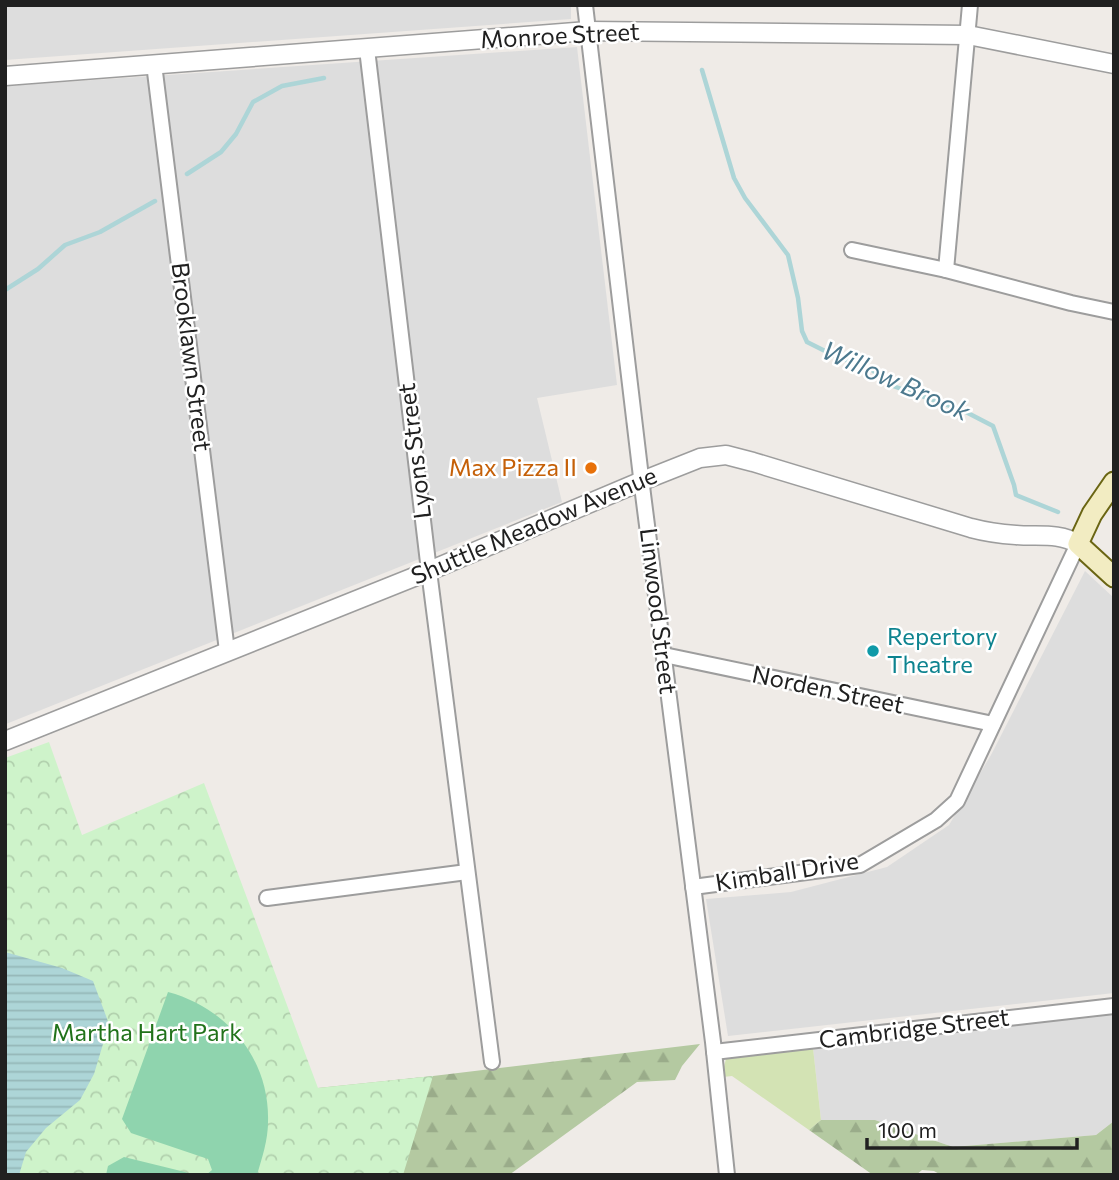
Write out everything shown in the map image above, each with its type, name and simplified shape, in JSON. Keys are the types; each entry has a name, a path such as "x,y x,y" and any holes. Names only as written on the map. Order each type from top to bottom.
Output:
{"main road":[{"path":"1114,482 1092,514 1078,544 1114,577"}],"street":[{"name":"Linwood Street","path":"585,5 727,1175"},
{"path":"946,270 970,5"},
{"name":"Monroe Street","path":"5,76 589,31 968,35 1114,64"},
{"name":"Lyons Street","path":"368,49 429,571 492,1062"},
{"name":"Brooklawn Street","path":"154,64 227,650"},
{"path":"852,250 946,270 1114,312"},
{"name":"Shuttle Meadow Avenue","path":"5,741 429,571 700,458 726,455 971,528 1006,535 1059,536 1078,544"},
{"name":"Kimball Drive","path":"693,887 860,865 936,820 957,801 1078,544"},
{"name":"Norden Street","path":"664,655 993,724"},
{"path":"267,898 467,872"},
{"name":"Cambridge Street","path":"714,1052 1114,1006"}],"shaded area":[{"path":"5,5 571,5 571,19 5,60"},
{"path":"577,47 617,385 537,398 562,502 6,724 5,86"},
{"path":"1085,571 1114,598 1114,993 728,1036 706,899 791,892 887,867 949,825 991,755"},
{"path":"1114,1014 1114,1121 1096,1135 953,1147 875,1120 821,1120 813,1048"}],"green space":[{"name":"Martha Hart Park","path":"49,742 82,835 204,783 318,1088 433,1076 403,1175 5,1175 5,758"},
{"path":"168,992 209,1010 227,1024 253,1058 267,1099 268,1122 266,1142 257,1175 206,1175 212,1170 208,1159 131,1133 122,1119"},
{"path":"700,1044 682,1066 675,1080 637,1082 509,1175 274,1175 279,1092"},
{"path":"813,1048 821,1120 809,1130 732,1076 723,1077 726,1059"},
{"path":"821,1120 875,1120 953,1147 1096,1135 1114,1121 1114,1175 941,1175 922,1170 916,1175 873,1175 809,1130"},
{"path":"124,1157 194,1175 106,1175 108,1166"}],"water":[{"path":"5,952 62,968 93,981 109,1024 94,1074 80,1100 46,1128 26,1152 19,1175 5,1175"}],"waterway":[{"name":"Willow Brook","path":"702,70 734,178 745,198 788,255 802,331 807,342 837,357 868,367 893,386 964,411 993,426 1016,495 1058,512"},
{"name":"Willow Brook","path":"187,174 221,152 236,134 253,102 282,86 324,78"},
{"name":"Willow Brook","path":"5,290 38,269 65,245 100,232 155,201"}],"place":[{"name":"Max Pizza II","path":"591,468"},
{"name":"Repertory Theatre","path":"873,651"}]}
